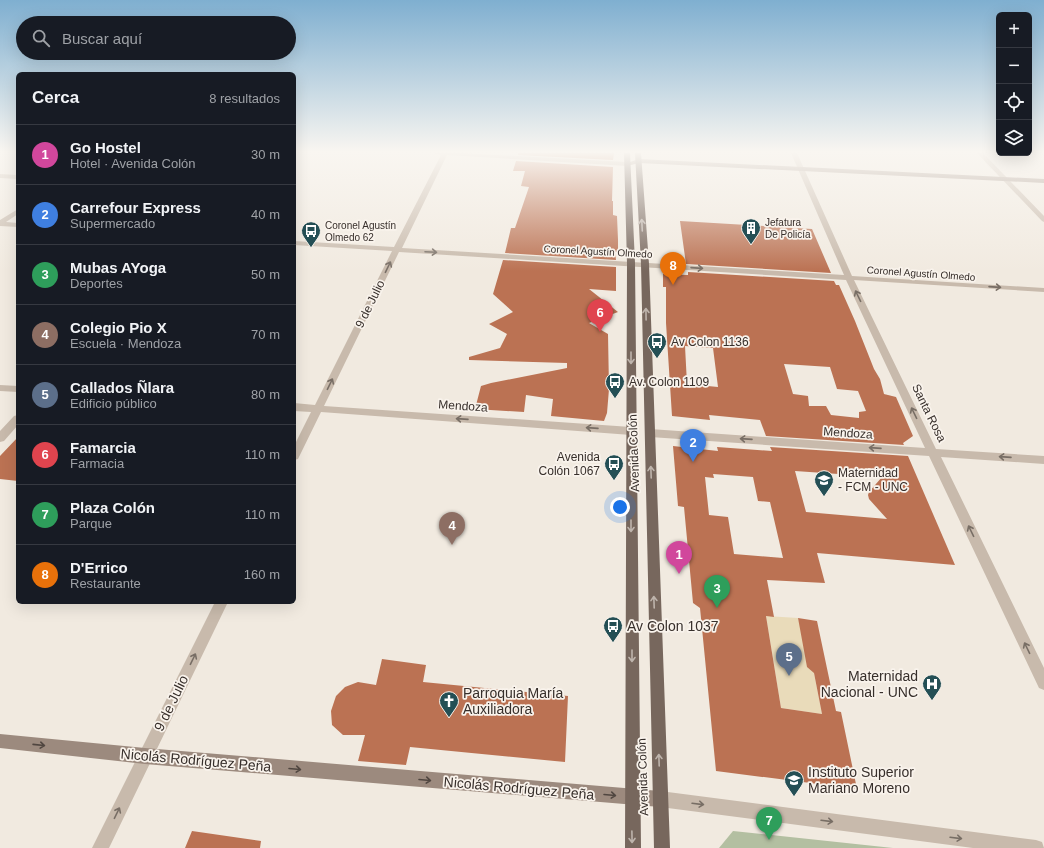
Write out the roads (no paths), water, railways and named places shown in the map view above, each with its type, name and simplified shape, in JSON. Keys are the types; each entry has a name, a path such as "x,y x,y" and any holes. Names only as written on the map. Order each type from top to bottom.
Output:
{"main road":[{"name":"Avenida Colón","path":"628,193 631,263 633,848"},
{"name":"Avenida Colón","path":"641,193 645,264 662,848"},
{"name":"Nicolás Rodríguez Peña","path":"0,741 145,756 660,799"}],"street":[{"name":"9 de Julio","path":"296,452 425,193"},
{"name":"Santa Rosa","path":"812,193 849,278 1044,683"},
{"path":"1017,193 1044,220"},
{"path":"0,224 16,212"},
{"path":"0,224 16,225"},
{"name":"Coronel Agustín Olmedo","path":"296,243 1044,290"},
{"path":"0,388 16,389"},
{"name":"Mendoza","path":"296,407 631,431"},
{"path":"0,438 16,422"},
{"name":"Mendoza","path":"650,433 1044,460"},
{"name":"9 de Julio","path":"100,848 221,604"},
{"name":"Nicolás Rodríguez Peña","path":"660,799 1036,848"}],"place":[{"name":"Jefatura De Policía","path":"751,245"},
{"name":"Coronel Agustín Olmedo 62","path":"311,248"},
{"name":"D'Errico","path":"673,285"},
{"name":"Famarcia","path":"600,332"},
{"name":"Av Colon 1136","path":"657,359"},
{"name":"Av. Colon 1109","path":"615,399"},
{"name":"Carrefour Express","path":"693,462"},
{"name":"Avenida Colón 1067","path":"614,481"},
{"name":"Maternidad - FCM - UNC","path":"824,497"},
{"name":"Colegio Pio X","path":"452,545"},
{"name":"Go Hostel","path":"679,574"},
{"name":"Mubas AYoga","path":"717,608"},
{"name":"Av Colon 1037","path":"613,643"},
{"name":"Callados Ñlara","path":"789,676"},
{"name":"Maternidad Nacional - UNC","path":"932,701"},
{"name":"Parroquia María Auxiliadora","path":"449,718"},
{"name":"Instituto Superior Mariano Moreno","path":"794,797"},
{"name":"Plaza Colón","path":"769,840"}]}
